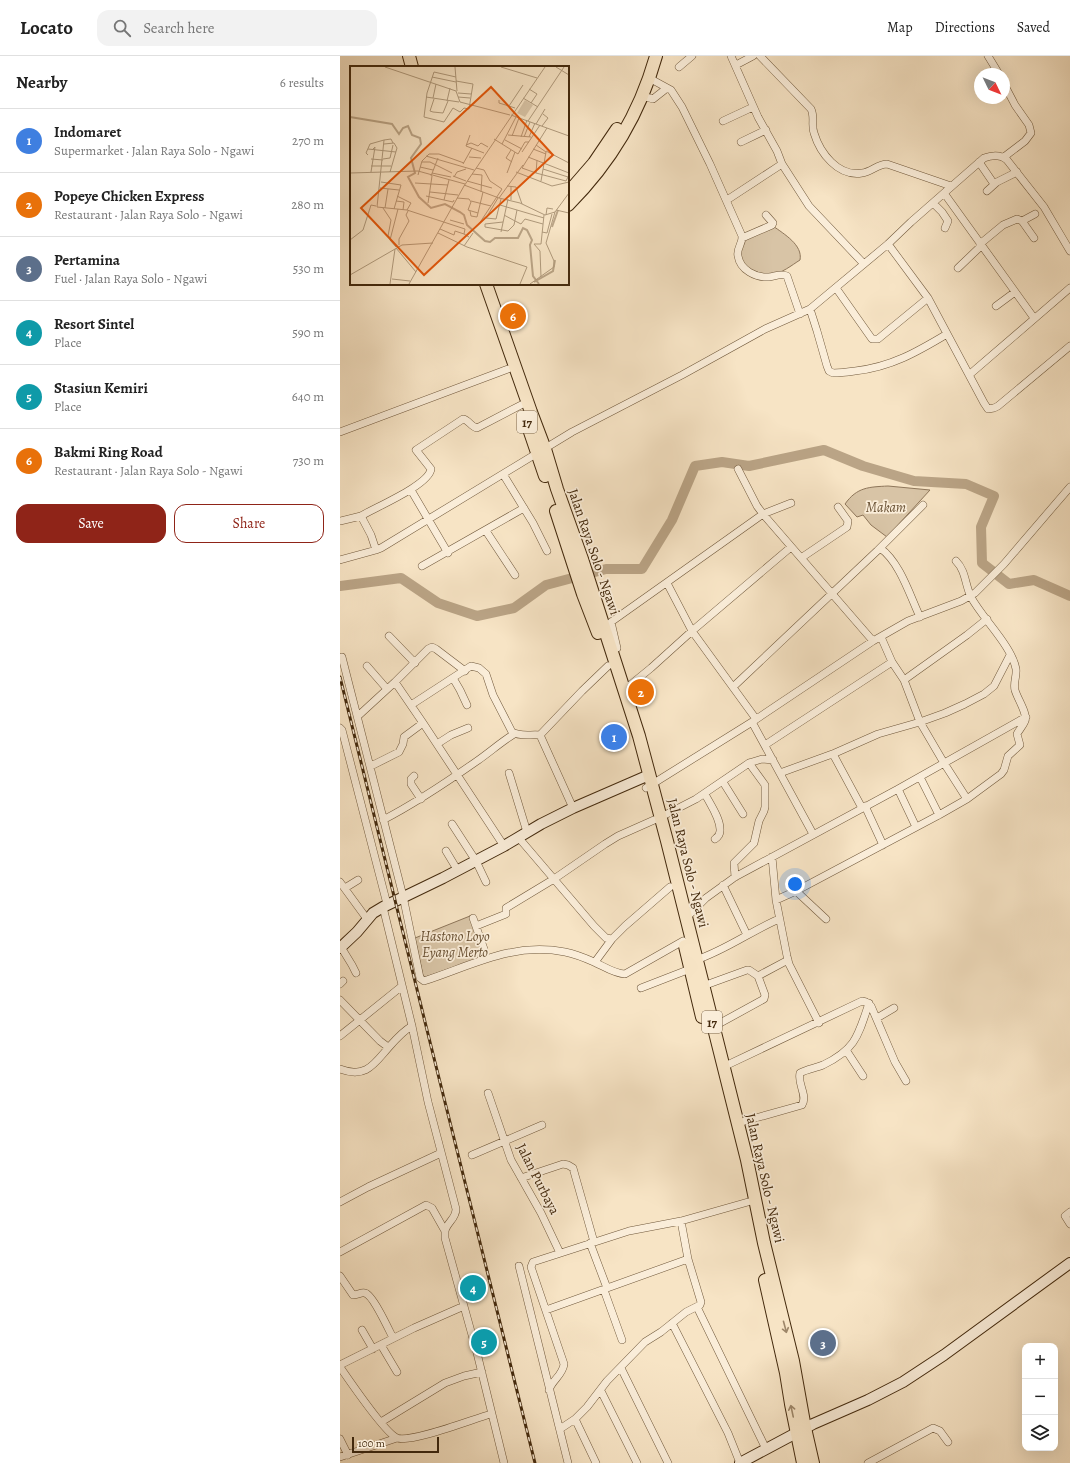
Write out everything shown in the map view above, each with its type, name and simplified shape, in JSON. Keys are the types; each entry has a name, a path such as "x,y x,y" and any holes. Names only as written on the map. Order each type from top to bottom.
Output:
{"highway":[{"path":"408,56 412,66"},
{"path":"415,56 419,66"},
{"path":"569,192 594,163 616,132 634,95 648,56"},
{"path":"569,204 585,187 612,153 629,125 642,96 656,56"},
{"name":"Jalan Raya Solo - Ngawi","path":"480,285 521,405 541,451"},
{"name":"Jalan Raya Solo - Ngawi","path":"481,285 491,298 531,412 541,451 586,588 598,635 648,782"},
{"path":"491,298 494,285"},
{"name":"Jalan Raya Solo - Ngawi","path":"586,588 626,688 637,729 648,782 686,918 693,964 786,1373 801,1431 813,1463"},
{"name":"Jalan Raya Solo - Ngawi","path":"658,819 670,888 683,940 703,986 738,1123 764,1243 793,1361 804,1463"}],"street":[{"path":"679,67 692,56"},
{"path":"731,56 753,107 777,151 782,164 809,206 864,264"},
{"path":"736,65 753,56"},
{"path":"760,56 811,109 813,116 813,130 816,137 822,149 836,167 844,171 861,174 883,164 887,164 951,186"},
{"path":"988,56 995,68"},
{"path":"649,78 670,90 682,107 727,200 742,238 737,254 740,262 746,270 753,274 765,277 782,274 787,276 800,314"},
{"path":"642,96 654,99 667,88"},
{"path":"1004,158 1025,141 1031,133 1029,125 1010,95"},
{"path":"723,121 753,107"},
{"path":"741,142 766,130"},
{"path":"340,560 384,547 572,432 682,375 765,329 810,309 888,244 979,162 989,156 1004,158 1016,172 1044,207 1070,251"},
{"path":"979,162 994,184"},
{"path":"727,200 782,164"},
{"path":"987,191 994,184 1016,172"},
{"path":"944,193 1034,318"},
{"path":"933,203 948,221 945,228"},
{"path":"958,268 980,245 1007,223 1017,219 1022,220 1036,214"},
{"path":"742,238 772,225 772,221 766,215"},
{"path":"1022,220 1034,238"},
{"path":"888,244 928,298 986,407 991,409 998,406 1070,346"},
{"path":"836,288 872,339 878,339 928,298"},
{"path":"969,375 1070,288"},
{"path":"996,306 1015,292"},
{"path":"810,309 818,331 827,366 833,373 865,370 886,365 915,352 947,334"},
{"path":"340,432 508,369"},
{"path":"340,521 361,516 411,490 425,479 431,471 416,450 463,419 468,420 475,428 477,428 521,405"},
{"path":"738,469 757,506 763,514 873,641"},
{"path":"503,474 524,508 547,551"},
{"path":"356,974 352,965 340,948 357,932 367,919 385,905 458,871 523,834 573,808 648,782 754,720 873,641 900,625 971,596 980,590 988,579 1070,487"},
{"path":"411,490 448,553"},
{"path":"791,503 763,514 667,584 611,622 626,688 791,547"},
{"path":"733,687 880,548 923,505"},
{"path":"801,558 847,527 848,521 838,507"},
{"path":"422,566 448,553 524,508"},
{"path":"361,516 371,535 376,550"},
{"path":"486,531 515,576"},
{"path":"880,548 888,556 901,575 920,617"},
{"path":"776,900 796,892 967,799 1002,773 1008,756 1020,745 1017,734 1026,717 1015,692 1014,686 1016,669 1010,655 971,596 963,571 956,561"},
{"path":"667,584 692,631 733,687 754,720 765,745 813,834"},
{"path":"904,680 968,635 987,619"},
{"path":"389,636 415,663"},
{"path":"881,637 892,662 904,680 920,722 944,764 967,799"},
{"path":"358,716 432,647 465,671"},
{"path":"780,773 833,754 878,734 920,722 965,704 990,689 996,682 1010,655"},
{"path":"342,657 371,766 383,820 404,896 420,978 422,980 424,981 505,952 543,950 566,952 616,972 625,974 683,940"},
{"path":"765,745 892,662"},
{"path":"367,666 387,689"},
{"path":"411,705 472,666 476,666 483,670 486,674 496,701 509,728 514,734"},
{"path":"383,820 421,798 486,754 497,744 514,734 540,735 608,666"},
{"path":"453,678 467,705"},
{"path":"395,682 504,846"},
{"path":"686,918 706,898 735,877 944,764 1026,717"},
{"path":"371,766 399,752 403,744 404,737 423,723"},
{"path":"340,728 342,730 385,905 428,1102 456,1212 455,1216 447,1225 445,1238 482,1372 504,1463"},
{"path":"437,744 451,735 468,728"},
{"path":"540,735 573,808"},
{"path":"833,754 864,807 883,845"},
{"path":"476,926 506,914 506,908 554,879 618,836 658,819 705,794 749,763 762,759 773,760"},
{"path":"735,877 734,863 754,843 759,821 765,807 765,785 749,763"},
{"path":"510,773 523,834 554,879 604,936 612,939"},
{"path":"414,776 411,779 411,784 421,798"},
{"path":"920,777 939,815"},
{"path":"723,782 743,814"},
{"path":"898,789 916,827"},
{"path":"705,794 719,824 720,834 715,839"},
{"path":"452,824 476,861 486,882"},
{"path":"446,851 458,871"},
{"path":"772,857 776,900 788,960 819,1023"},
{"path":"345,888 358,880"},
{"path":"340,882 367,919"},
{"path":"723,885 747,935"},
{"path":"594,962 612,939 625,926 670,888"},
{"path":"796,892 826,919"},
{"path":"473,918 486,958"},
{"path":"641,988 684,972 693,964 779,919"},
{"path":"758,976 788,960"},
{"path":"703,986 749,970 758,976 765,995 764,999 713,1027"},
{"path":"340,1036 402,986"},
{"path":"340,1000 380,1041 388,1047"},
{"path":"723,1067 819,1023 862,1001 869,1004 896,1064 906,1081"},
{"path":"738,1123 802,1105 804,1099 799,1080 800,1074 824,1064 846,1050 858,1037 869,1004"},
{"path":"876,1018 894,1008"},
{"path":"340,1069 357,1072 365,1070 378,1061 388,1047 404,1031 412,1026"},
{"path":"846,1050 863,1076"},
{"name":"Jalan Purbaya","path":"488,1092 511,1160 541,1213 560,1253"},
{"path":"472,1155 542,1125"},
{"path":"340,1202 368,1187 441,1153"},
{"path":"521,1178 563,1164 573,1168 605,1289 622,1340"},
{"path":"549,1390 550,1386 563,1370 564,1364 531,1265 535,1261 629,1231 681,1220 748,1202"},
{"path":"340,1252 426,1205 432,1208 445,1231"},
{"path":"1070,1212 1065,1216 1070,1224"},
{"path":"560,1429 575,1419 614,1374 645,1342 661,1332 686,1312 697,1307 701,1302 688,1259 681,1220"},
{"path":"546,1310 688,1259"},
{"path":"672,1323 728,1433 740,1463 824,1419 874,1397 903,1382 944,1355 1070,1263"},
{"path":"519,1266 568,1463"},
{"path":"341,1278 353,1295 364,1293 368,1294 373,1300 393,1338"},
{"path":"398,1438 381,1422 340,1366 393,1338 464,1306"},
{"path":"697,1307 766,1449"},
{"path":"362,1330 373,1349"},
{"path":"381,1345 397,1372"},
{"path":"621,1368 668,1463"},
{"path":"381,1422 448,1381 482,1372"},
{"path":"600,1391 637,1463"},
{"path":"340,1457 398,1438 411,1439 491,1414"},
{"path":"575,1419 596,1463"},
{"path":"868,1463 934,1428 940,1431 948,1442"},
{"path":"340,1439 348,1455"}],"green space":[{"path":"773,226 792,240 796,245 799,249 800,260 779,273 767,274 756,272 746,266 740,258 740,249 744,240"},
{"name":"Makam","path":"888,486 930,490 887,537 871,525 863,515 857,517 845,504 854,494 859,491 869,488"},
{"name":"Hastono Loyo Eyang Merto","path":"470,916 478,936 483,957 425,977 423,976 415,938"}],"waterway":[{"path":"340,586 401,578 438,603 477,616 514,608 546,585 606,569 642,569 672,520 695,466 722,462 749,466 824,450 863,466 914,481 966,484 994,496 981,527 982,563 1009,584 1034,580 1070,596"}],"railway":[{"path":"340,677 535,1463"}],"place":[{"name":"Bakmi Ring Road","path":"513,316"},
{"name":"Popeye Chicken Express","path":"641,692"},
{"name":"Indomaret","path":"614,737"},
{"name":"Resort Sintel","path":"473,1288"},
{"name":"Stasiun Kemiri","path":"484,1342"},
{"name":"Pertamina","path":"823,1343"}]}
